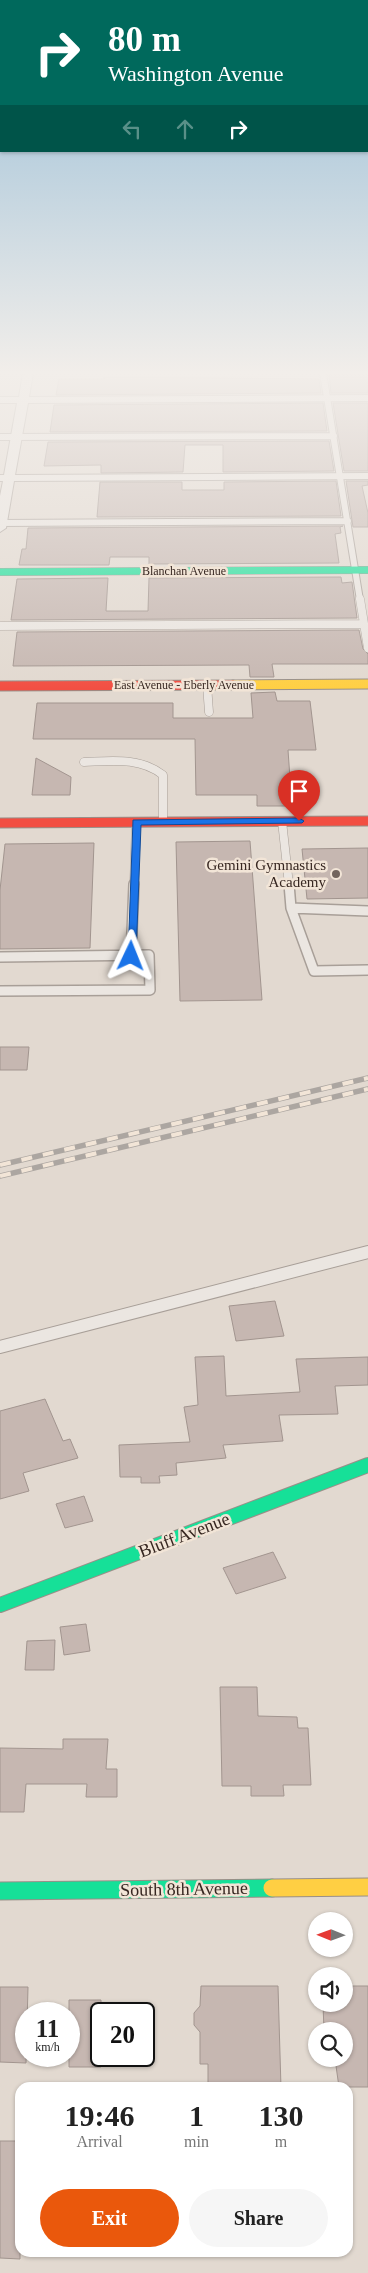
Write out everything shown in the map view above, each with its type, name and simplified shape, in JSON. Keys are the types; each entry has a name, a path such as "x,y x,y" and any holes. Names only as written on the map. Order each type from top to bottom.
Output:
{"street":[{"path":"0,524 4,479"},
{"name":"Blanchan Avenue","path":"0,572 362,570"},
{"name":"East Avenue - Eberly Avenue","path":"0,686 368,684"},
{"path":"0,823 368,820"},
{"name":"Bluff Avenue","path":"0,1606 368,1465"},
{"name":"South 8th Avenue","path":"0,1890 368,1887"}],"lane":[{"path":"341,479 348,521 362,570 364,624 368,648"},
{"path":"0,524 348,521"},
{"path":"0,626 364,624"},
{"path":"208,685 209,712"},
{"path":"84,762 129,762 157,769 163,774 164,822"},
{"path":"282,821 291,908 314,971 368,970"},
{"path":"131,956 136,822"},
{"path":"291,908 368,910"},
{"path":"0,958 149,955 150,990 0,991"},
{"path":"0,1346 368,1252"}],"building":[{"path":"336,481 341,516 97,517 100,482 182,482 182,490 224,490 224,482"},
{"path":"346,481 368,481 368,485 362,486 368,513 368,527 353,527"},
{"path":"343,526 340,527 341,533 335,534 339,563 149,564 149,557 110,557 109,565 19,565 22,549 26,549 28,528"},
{"path":"341,577 342,583 352,582 357,618 11,620 17,579 108,578 106,611 148,611 149,578"},
{"path":"359,630 363,649 368,654 368,664 272,664 274,677 250,677 249,665 13,666 17,632"},
{"path":"275,692 277,701 310,701 316,750 288,750 292,806 257,806 257,795 196,795 195,739 33,739 37,703 173,703 173,718 253,718 251,693"},
{"path":"36,758 71,777 70,795 32,795"},
{"path":"250,841 262,1000 180,1001 176,842"},
{"path":"94,843 90,948 0,949 0,890 5,844"},
{"name":"Gemini Gymnastics Academy","path":"368,848 368,898 307,899 302,849"},
{"path":"0,1047 29,1047 27,1070 0,1070"},
{"path":"275,1301 284,1336 236,1341 229,1306"},
{"path":"224,1356 226,1396 300,1392 296,1359 368,1357 368,1385 335,1386 338,1414 279,1415 283,1441 223,1445 226,1458 176,1463 177,1475 159,1476 160,1483 141,1483 141,1477 120,1477 119,1445 190,1442 184,1407 198,1405 195,1357"},
{"path":"45,1399 63,1441 70,1439 78,1458 23,1473 29,1491 0,1499 0,1411"},
{"path":"84,1496 93,1521 65,1528 56,1504"},
{"path":"273,1552 286,1578 236,1594 223,1568"},
{"path":"86,1624 90,1651 64,1655 60,1627"},
{"path":"55,1640 54,1670 25,1670 27,1641"},
{"path":"220,1687 257,1687 258,1716 297,1717 298,1728 308,1728 311,1785 283,1785 284,1796 251,1796 251,1786 222,1786"},
{"path":"63,1739 108,1739 106,1769 117,1769 117,1797 86,1797 87,1784 26,1784 24,1812 0,1812 0,1748 63,1749"},
{"path":"201,1986 278,1986 281,2082 208,2082 208,2064 200,2064 200,2032 194,2025 194,2013 200,2006"},
{"path":"353,1986 368,1986 368,2087 353,2087 353,2082 338,2082 336,2067 353,2067 353,2022 324,2022 323,2012 353,2012"},
{"path":"0,1987 28,1987 28,2002 15,2002 15,2063 0,2062"},
{"path":"69,2000 101,2000 101,2002 90,2002 90,2067 80,2067 80,2002 69,2002"},
{"path":"0,2141 15,2141 15,2257 20,2257 20,2259 0,2258"}],"railway":[{"path":"0,1165 368,1078"},
{"path":"0,1176 368,1089"}],"traffic: fast":[{"path":"0,572 368,570"},
{"path":"0,1605 368,1465"},
{"path":"0,1891 272,1888"}],"traffic: slow":[{"path":"233,685 368,684"},
{"path":"272,1888 368,1887"}],"traffic: jam":[{"path":"0,686 233,685"},
{"path":"0,823 368,821"}],"place":[{"name":"Gemini Gymnastics Academy","path":"336,874"}],"route":[{"path":"131,956 136,822 299,821"}]}
